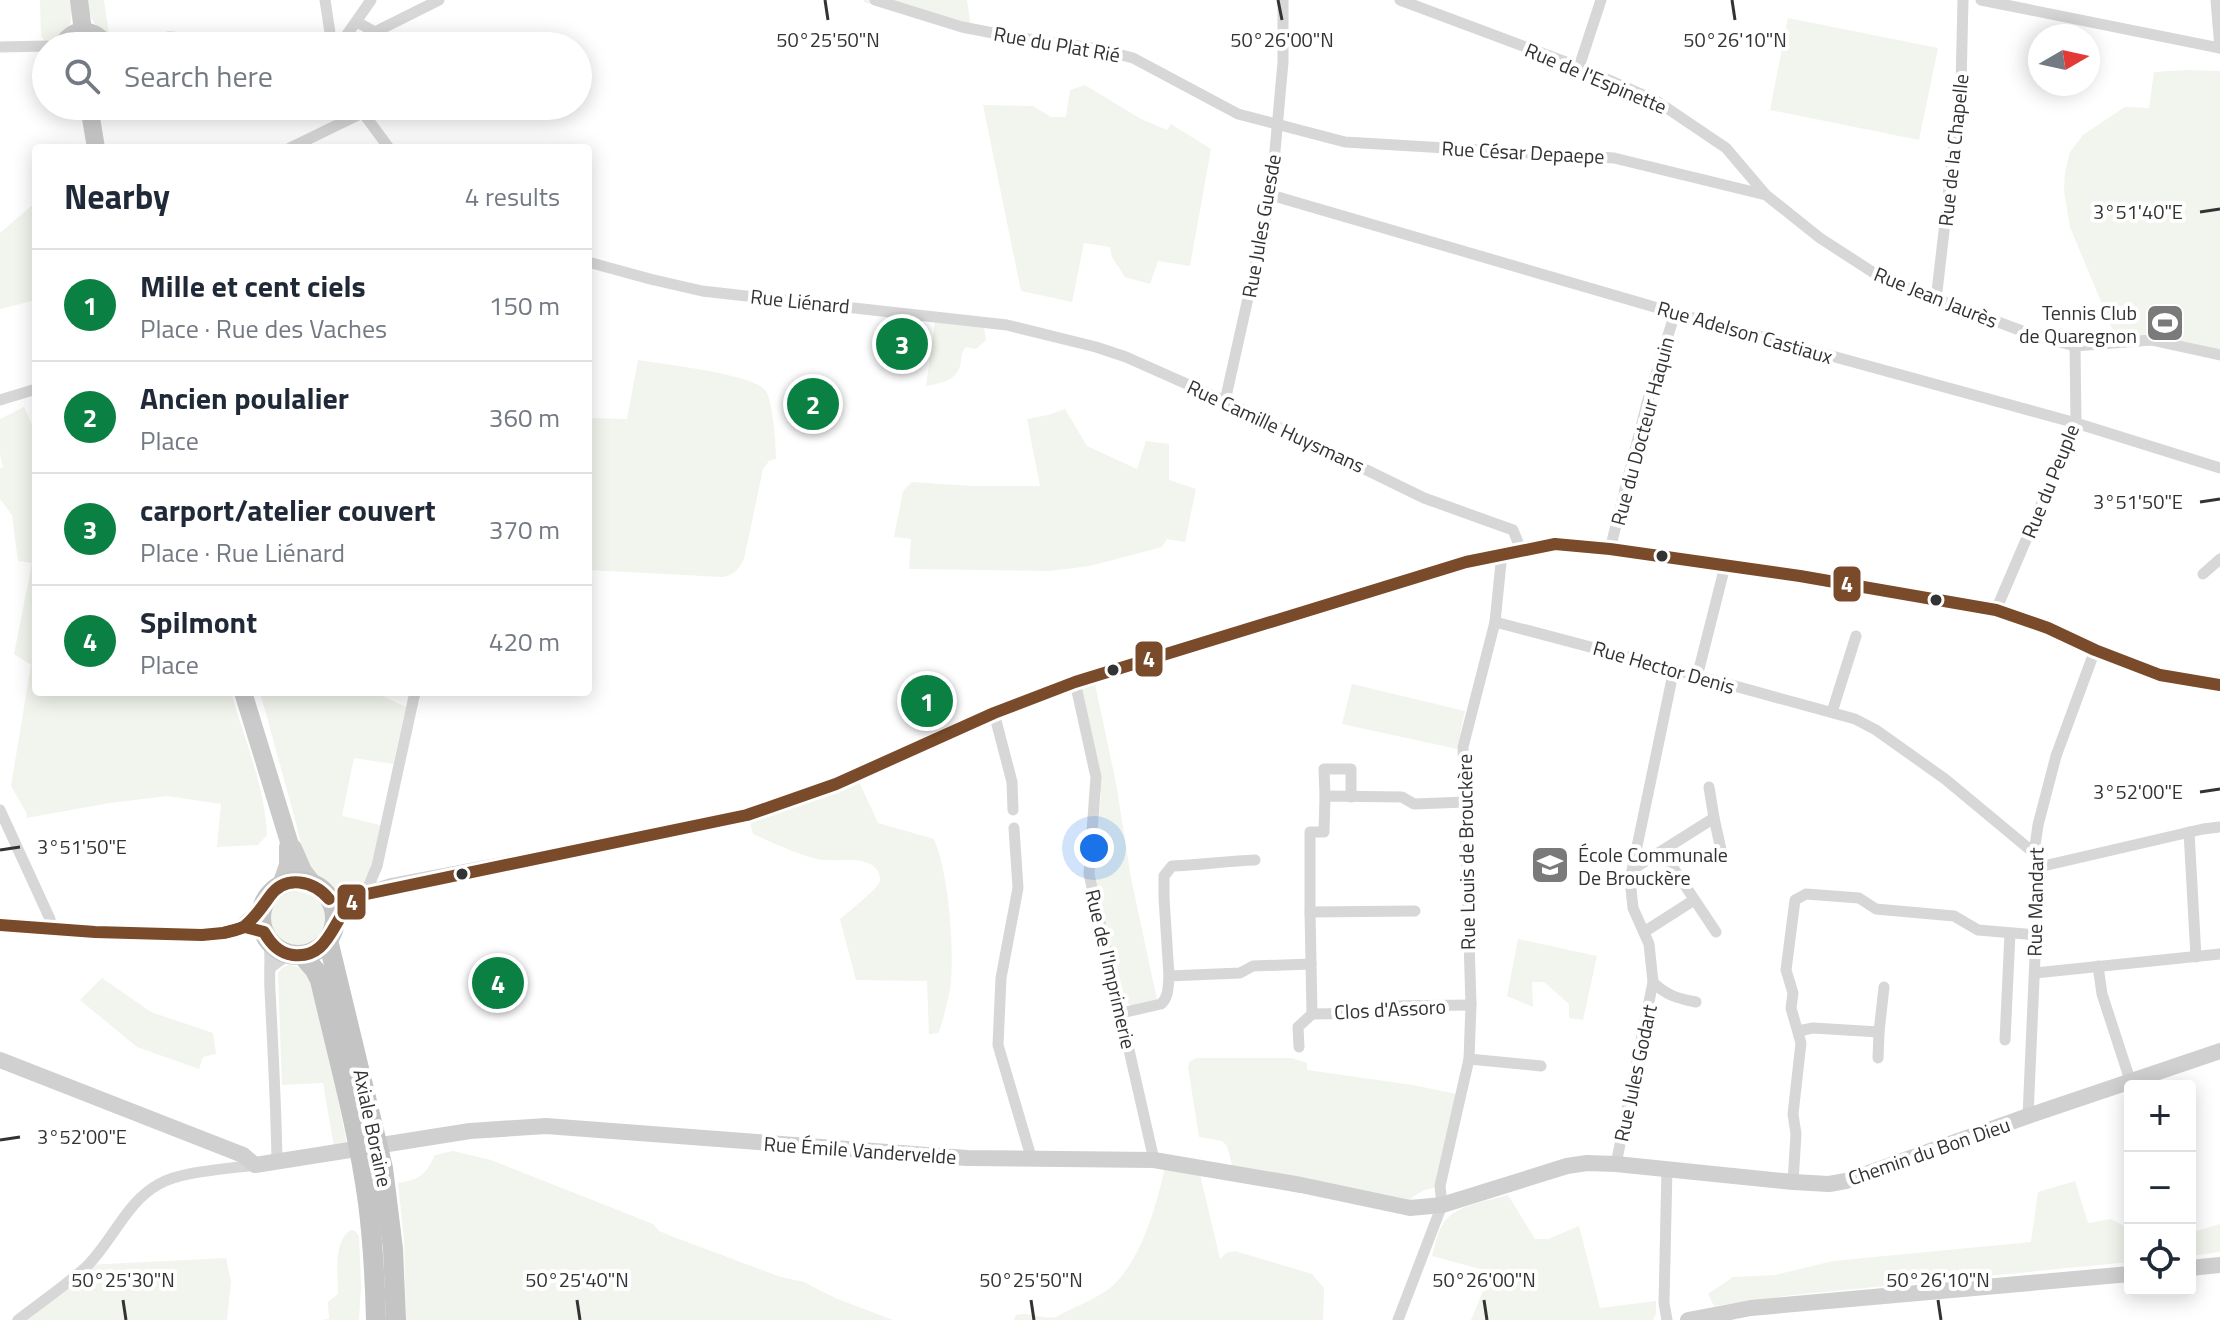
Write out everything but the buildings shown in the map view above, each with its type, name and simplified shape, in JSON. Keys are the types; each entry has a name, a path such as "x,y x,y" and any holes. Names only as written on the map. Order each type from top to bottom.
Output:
{"highway":[{"path":"281,885 298,881 322,892"},
{"name":"Axiale Boraine","path":"281,885 269,896 263,909 259,933 276,948 296,955 315,970 365,1130"},
{"name":"Axiale Boraine","path":"322,892 335,911 332,931 365,1130 393,1249 396,1320"},
{"path":"296,955 315,951 332,931"},
{"name":"Axiale Boraine","path":"373,1170 376,1320"}],"main road":[{"path":"79,0 83,31 89,32"},
{"path":"91,120 95,144"},
{"name":"Axiale Boraine","path":"244,696 290,845 303,871 322,892"},
{"name":"Axiale Boraine","path":"281,885 288,865 290,845"}],"street":[{"path":"325,0 330,32"},
{"path":"350,32 371,0"},
{"path":"357,22 375,32 439,0"},
{"name":"Rue du Plat Rié","path":"875,0 962,27 1099,49 1133,58 1238,114 1277,125"},
{"name":"Rue Jules Guesde","path":"1225,401 1271,195 1283,62 1283,0"},
{"name":"Rue de l'Espinette","path":"1400,0 1579,67 1675,112 1726,148 1766,195"},
{"path":"1579,67 1601,0"},
{"name":"Rue de la Chapelle","path":"1936,300 1961,85 1963,0"},
{"path":"1981,0 2220,48 2216,0"},
{"path":"0,47 32,46"},
{"path":"297,144 342,120"},
{"path":"368,120 386,144"},
{"name":"Rue César Depaepe","path":"1277,125 1361,144 1614,158 1766,195"},
{"name":"Rue Adelson Castiaux","path":"1271,195 1675,313 2076,423 2220,468"},
{"name":"Rue Jean Jaurès","path":"1766,195 1855,262 1899,285 2033,335 2075,346 2151,340 2220,355"},
{"name":"Rue Liénard","path":"592,263 702,291 1015,327"},
{"name":"Rue du Docteur Haquin","path":"1610,549 1647,403 1675,313"},
{"name":"Rue Camille Huysmans","path":"1015,327 1126,357 1225,401 1424,498 1513,530 1521,550"},
{"name":"Rue du Peuple","path":"1996,610 2076,423 2075,346"},
{"path":"0,400 32,390"},
{"path":"322,892 355,898 391,886 742,816 836,784 994,713 1075,682 1451,566 1555,544 1800,576 1996,610 2048,628 2160,675 2220,685"},
{"name":"Rue Louis de Brouckère","path":"1398,1320 1442,1205 1440,1186 1469,1059 1471,1005 1463,747 1495,622 1502,553"},
{"path":"2203,574 2220,559"},
{"path":"1697,677 1725,566"},
{"name":"Rue Hector Denis","path":"1495,622 1855,719 1876,730 1945,779 2034,853"},
{"path":"1832,712 1856,636"},
{"name":"Rue Mandart","path":"2028,1116 2039,867 2034,853 2038,825 2056,756 2095,650"},
{"path":"1674,669 1630,894 1652,962 1653,982 1670,995 1696,1002"},
{"name":"Rue de l'Imprimerie","path":"1075,682 1096,777 1089,874 1154,1160"},
{"path":"332,931 355,898 369,885 377,866 414,696"},
{"path":"994,713 1012,782 1013,810"},
{"path":"1351,797 1351,769 1324,769 1325,796 1351,797 1402,797 1414,804 1465,802"},
{"path":"1709,787 1722,854 1714,860"},
{"name":"Clos d'Assoro","path":"1325,796 1324,832 1310,832 1312,1014 1374,1013 1387,1006 1471,1005"},
{"path":"0,810 50,919 51,929"},
{"path":"1633,869 1714,818"},
{"path":"2039,867 2220,827"},
{"path":"1014,828 1018,888 1001,978 998,1045 1032,1160"},
{"path":"2189,832 2196,957"},
{"path":"1662,851 1716,932"},
{"path":"1121,1013 1165,1001 1169,976 1164,898 1167,870 1172,866 1213,861 1255,860"},
{"path":"1793,1182 1796,1134 1793,1114 1801,1043 1791,1008 1793,993 1786,970 1795,900 1806,894 1859,898 1876,909 1954,916 1978,930 2036,935"},
{"path":"1644,932 1694,900"},
{"path":"1310,912 1415,911"},
{"path":"0,925 207,935 259,933 270,968 277,1161"},
{"path":"2005,1040 2010,933"},
{"path":"2035,973 2220,954"},
{"path":"270,968 296,955"},
{"path":"1169,976 1240,973 1253,966 1311,964"},
{"path":"2098,966 2102,994 2130,1080"},
{"name":"Rue Jules Godart","path":"1616,1164 1653,982"},
{"path":"1878,1058 1884,987"},
{"path":"1299,1047 1298,1027 1312,1014"},
{"path":"1798,1031 1813,1028 1879,1032"},
{"name":"Chemin du Bon Dieu","path":"2130,1080 2220,1051"},
{"path":"1469,1059 1541,1066"},
{"path":"0,1060 243,1155 255,1165"},
{"name":"Chemin du Bon Dieu","path":"1442,1205 1567,1166 1587,1163 1793,1182 1829,1184 1846,1181 2124,1082"},
{"name":"Rue Émile Vandervelde","path":"255,1165 443,1135 530,1126 910,1155 1032,1160 1154,1160 1274,1180 1410,1208 1442,1205"},
{"path":"18,1320 86,1267 131,1209 157,1184 174,1177 255,1165"},
{"path":"1667,1168 1664,1303 1667,1320"},
{"path":"2196,1267 2220,1265"},
{"path":"1688,1320 1751,1308 2124,1275"}],"shaded area":[{"path":"40,0 104,0 109,32 94,23 89,13 72,3 71,18 65,32 41,32"},
{"path":"967,0 972,35 864,2"},
{"path":"1788,18 1938,48 1919,140 1770,110"},
{"path":"2220,71 2220,350 2150,334 2116,338 2070,227 2064,191 2070,152 2083,135 2125,107 2149,108 2154,72"},
{"path":"1085,85 1141,119 1167,130 1171,124 1211,149 1190,266 1158,261 1150,284 1125,277 1112,257 1110,247 1084,243 1072,302 1021,291 983,105 1033,106 1051,117 1066,117 1070,90"},
{"path":"32,205 32,301 0,309 0,233"},
{"path":"935,322 984,328 986,340 976,349 966,347 958,371 951,379 926,386"},
{"path":"638,360 745,380 766,391 774,424 776,459 769,461 763,469 744,559 730,575 592,570 592,418 627,419"},
{"path":"24,407 32,425 32,563 18,561 12,515 0,499 0,468 3,467 0,419"},
{"path":"1065,409 1087,446 1137,469 1146,441 1169,444 1169,480 1196,489 1185,542 1167,539 1162,547 1090,566 1050,571 909,569 911,539 894,537 903,491 912,482 1040,486 1027,419"},
{"path":"32,563 32,696 232,696 253,763 267,835 258,845 217,847 221,804 167,796 26,818 27,814 11,786 31,665 14,654"},
{"path":"1095,684 1157,1000 1131,1006 1122,997 1093,866 1101,796 1079,688"},
{"path":"1352,684 1465,711 1457,749 1342,724"},
{"path":"261,696 383,696 406,707 393,764 354,758 342,816 380,825 371,865 362,884 347,893 334,891 315,876 301,845"},
{"path":"856,775 878,823 934,839 939,854 950,913 952,955 950,990 939,1033 929,1034 927,981 856,980 840,919 879,884 876,868 866,862 809,857 753,834 750,822"},
{"path":"298,887 320,896 329,918 320,940 298,949 276,940 267,918 276,896"},
{"path":"1518,939 1597,956 1583,1020 1569,1018 1569,1004 1544,982 1532,982 1533,1007 1507,996"},
{"path":"289,965 301,968 310,978 347,1145 334,1147 323,1083 282,1085 278,973"},
{"path":"102,978 151,1012 213,1033 216,1054 203,1057 199,1069 137,1047 80,1000"},
{"path":"1197,1058 1292,1058 1307,1063 1307,1070 1461,1095 1440,1186 1412,1197 1410,1208 1234,1173 1227,1146 1222,1141 1199,1137 1188,1067 1190,1061"},
{"path":"453,1151 491,1160 653,1224 659,1231 679,1239 781,1277 804,1282 835,1298 893,1320 406,1320 404,1240 398,1183 421,1175 435,1155"},
{"path":"1166,1162 1198,1166 1220,1259 1226,1253 1235,1251 1312,1274 1324,1288 1323,1320 1014,1320 1016,1315 1021,1314 1056,1317 1100,1295 1118,1280 1129,1266 1146,1232"},
{"path":"2075,1181 2088,1223 2111,1219 2124,1226 2124,1263 1793,1295 1714,1306 1708,1294 1733,1277 1775,1275 1833,1261 2031,1242 2038,1192"},
{"path":"1508,1195 1535,1239 1548,1239 1579,1226 1600,1308 1656,1301 1653,1320 1471,1320 1491,1272 1432,1256 1436,1240 1443,1224 1455,1212"},
{"path":"2220,1224 2220,1252 2196,1255 2196,1231"},
{"path":"350,1230 359,1236 359,1320 322,1320 329,1319 328,1302 338,1294 339,1251"},
{"path":"226,1258 231,1282 227,1320 11,1320 85,1265"}],"transit line":[{"name":"4","path":"0,925 202,935 245,927 264,932 284,952 307,954 325,942 344,911 362,895 747,815 836,784 994,713 1075,682 1466,562 1555,544 1800,576 1996,610 2048,628 2160,675 2220,685"},
{"name":"4","path":"223,933 244,927 270,896 284,885 308,884 329,899"}],"place":[{"name":"Tennis Club de Quaregnon","path":"2165,323"},
{"name":"carport/atelier couvert","path":"902,344"},
{"name":"Ancien poulalier","path":"813,404"},
{"name":"Mille et cent ciels","path":"927,701"},
{"name":"École Communale De Brouckère","path":"1550,865"},
{"name":"Spilmont","path":"498,983"}]}
